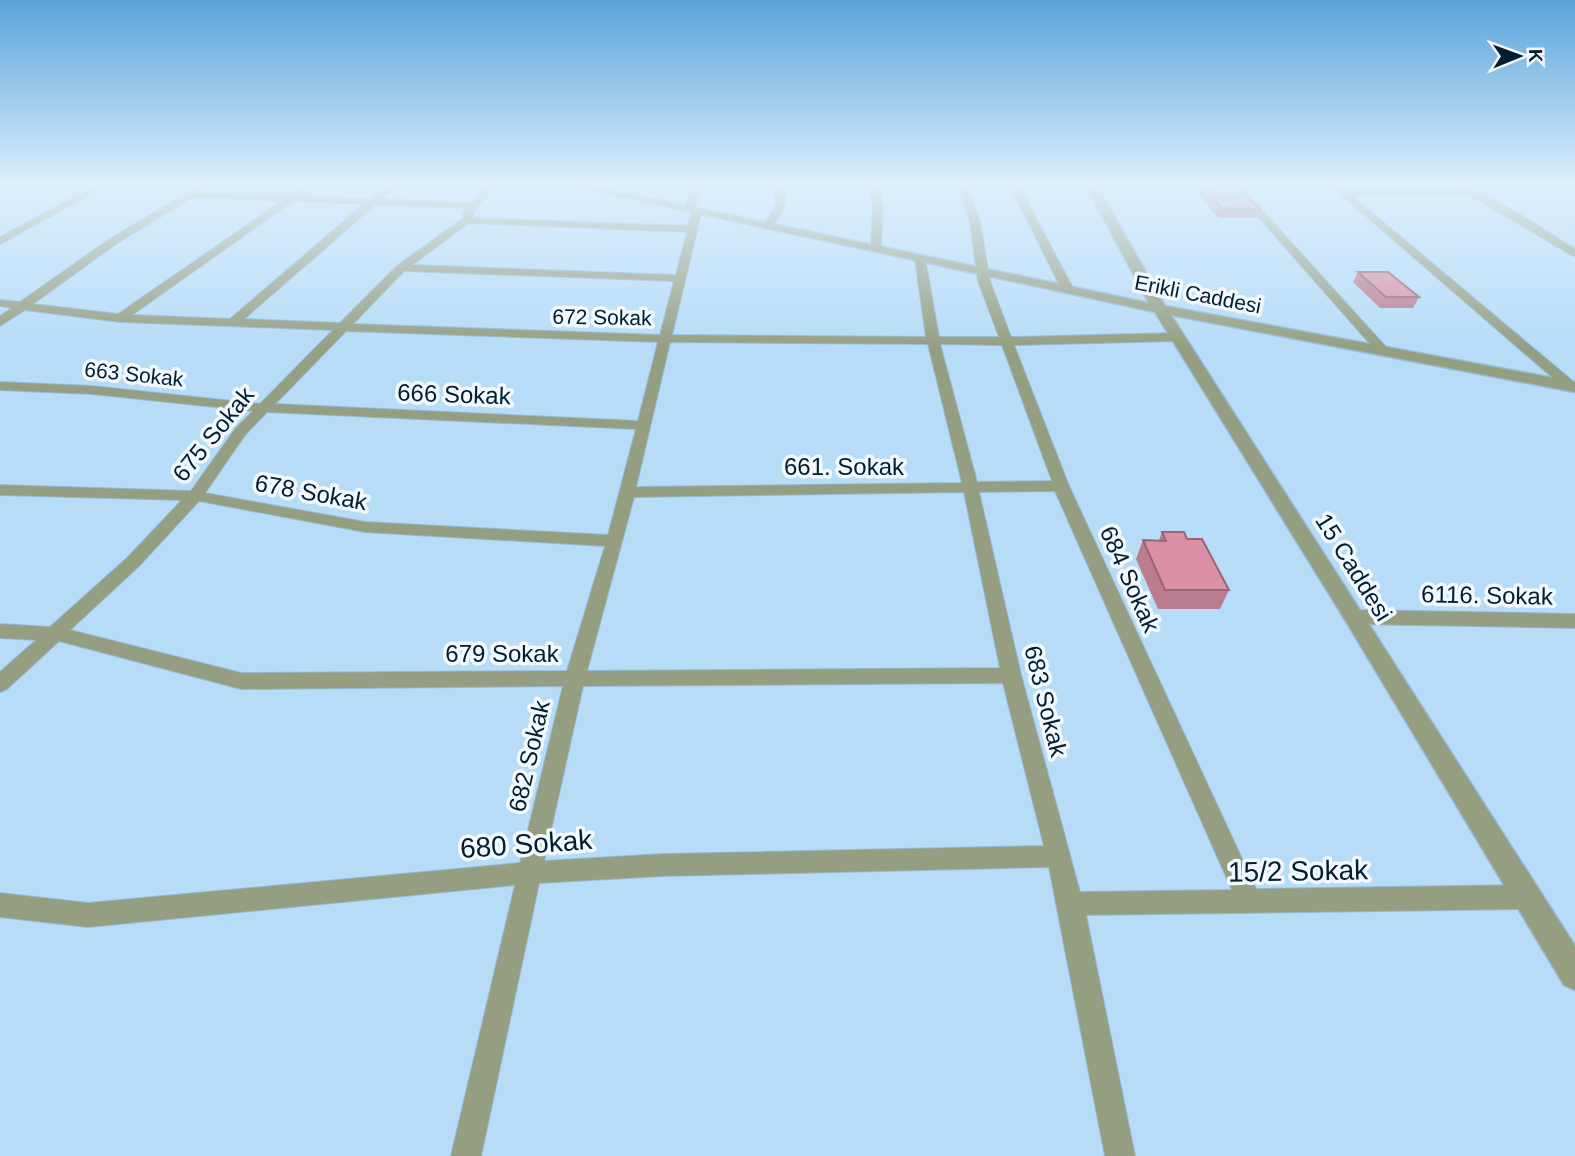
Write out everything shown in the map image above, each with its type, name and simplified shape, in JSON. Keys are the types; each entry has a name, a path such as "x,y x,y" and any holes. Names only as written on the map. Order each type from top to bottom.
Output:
{"street":[{"path":"0,322 115,240"},
{"path":"120,318 233,240"},
{"path":"234,322 330,240"},
{"name":"675 Sokak","path":"0,684 133,562 195,496 240,432 401,268 439,240"},
{"name":"682 Sokak","path":"467,1156 529,873 576,678 615,541 689,240"},
{"name":"Erikli Caddesi","path":"836,240 1160,309 1573,387"},
{"path":"876,240 876,249"},
{"name":"684 Sokak","path":"978,240 981,272 1061,486 1249,901"},
{"path":"1042,240 1068,290"},
{"name":"15 Caddesi","path":"1121,240 1177,337 1355,617 1525,897 1575,974"},
{"path":"1283,240 1382,350"},
{"path":"1399,240 1573,387"},
{"path":"1553,240 1575,253"},
{"name":"683 Sokak","path":"920,258 933,340 971,489 1011,675 1071,904 1120,1156"},
{"path":"401,268 680,278"},
{"name":"672 Sokak","path":"0,303 120,318 664,338 1008,341 1177,337"},
{"name":"663 Sokak","path":"0,386 92,390 263,408"},
{"name":"666 Sokak","path":"263,408 643,425"},
{"name":"661. Sokak","path":"627,492 1061,486"},
{"name":"678 Sokak","path":"0,490 195,496 365,527 615,541"},
{"name":"6116. Sokak","path":"1355,617 1575,621"},
{"name":"679 Sokak","path":"0,631 57,634 241,681 1011,675"},
{"name":"680 Sokak","path":"0,905 88,915 529,873 663,864 1058,856"},
{"name":"15/2 Sokak","path":"1071,904 1525,897"}],"building":[{"path":"1358,272 1388,272 1419,297 1386,297"},
{"path":"1162,532 1184,532 1187,539 1202,539 1229,590 1165,590 1143,540 1166,541"}]}
